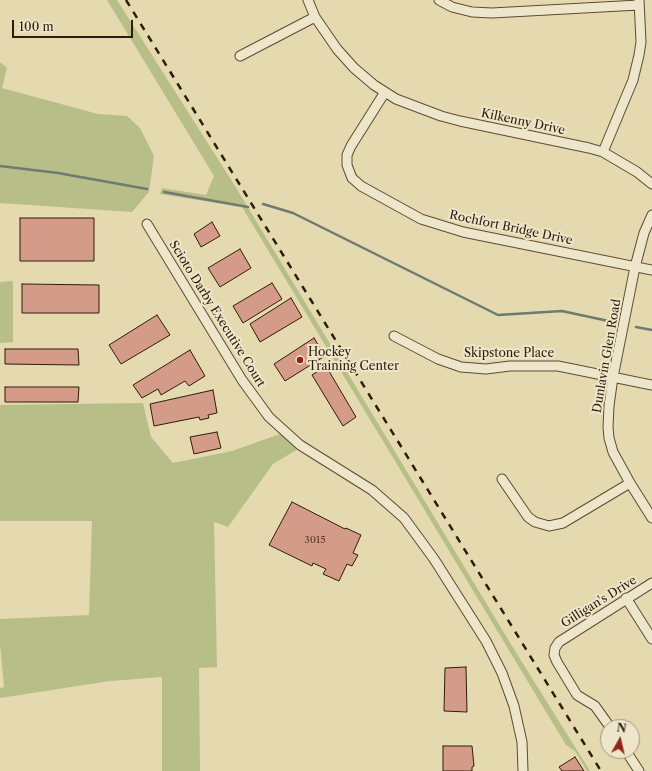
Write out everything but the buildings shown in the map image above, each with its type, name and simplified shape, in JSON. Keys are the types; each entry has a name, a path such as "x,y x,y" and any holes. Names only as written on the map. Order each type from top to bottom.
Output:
{"street":[{"name":"Kilkenny Drive","path":"308,0 315,17 337,49 354,68 385,92 441,116 603,152 637,172 652,184"},
{"path":"439,0 452,7 472,12 492,13 639,2 641,42 639,55 633,80 603,152"},
{"path":"240,56 315,17"},
{"name":"Rochfort Bridge Drive","path":"385,92 351,146 347,156 347,165 352,178 362,186 421,218 463,232 652,270"},
{"name":"Dunlavin Glen Road","path":"652,215 644,233 613,377 608,426 609,438 613,452 652,518"},
{"name":"Scioto Darby Executive Court","path":"147,224 242,380 269,417 300,445 372,490 404,518 434,559 486,641 502,673 514,706 522,742 523,771"},
{"name":"Skipstone Place","path":"394,336 438,359 461,368 558,366 652,385"},
{"path":"502,479 528,517 535,522 549,526 563,523 630,482"},
{"name":"Gilligan's Drive","path":"604,719 595,706 576,695 557,662 554,655 555,648 558,642 652,583"},
{"path":"626,598 652,639"},
{"path":"631,759 639,771"}],"green space":[{"path":"107,0 117,0 235,186 512,646 590,771 587,771 575,751 566,745 242,207 160,194 162,188 206,195 214,176"},
{"path":"0,62 7,68 2,88 98,114 127,116 140,128 154,156 149,192 132,212 0,203"},
{"path":"13,281 13,342 0,343 0,282"},
{"path":"143,403 151,437 173,463 232,451 280,434 298,449 273,464 228,527 214,522 217,667 199,668 200,771 162,771 162,677 110,681 0,698 0,688 4,687 0,644 0,619 89,615 92,521 0,521 0,405"}],"waterway":[{"path":"0,166 58,173 147,189"},
{"path":"164,192 248,207"},
{"path":"263,204 293,213 498,315 562,311 613,322"},
{"path":"636,327 652,330"}],"railway":[{"path":"126,0 601,771"}],"place":[{"name":"Hockey Training Center","path":"300,360"}]}
